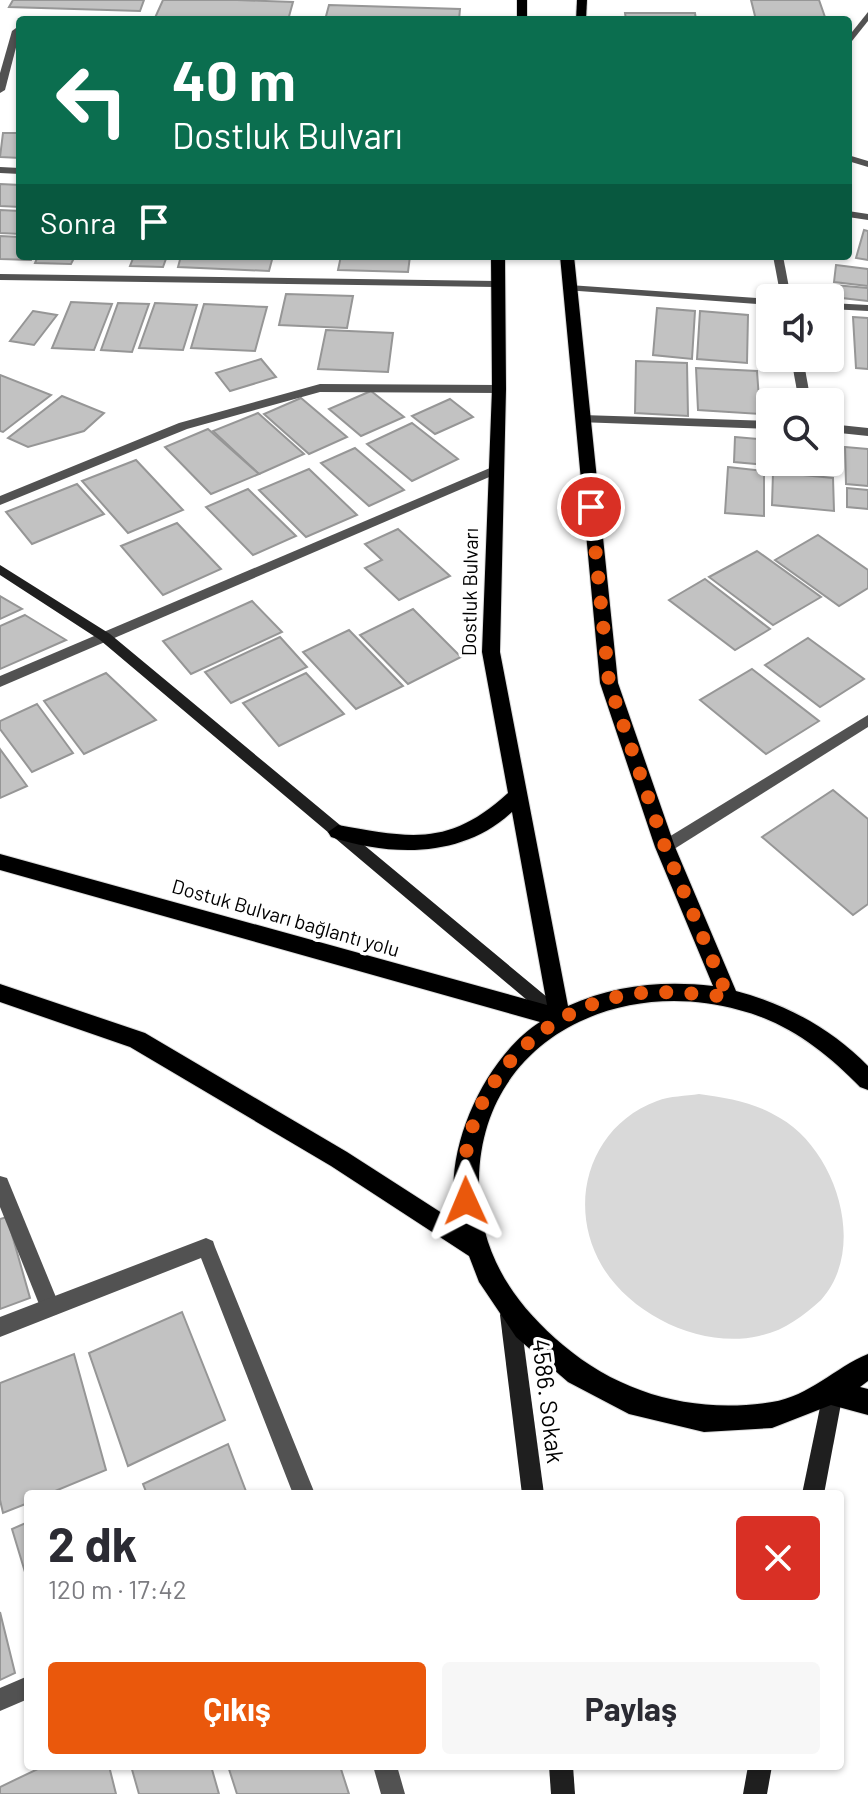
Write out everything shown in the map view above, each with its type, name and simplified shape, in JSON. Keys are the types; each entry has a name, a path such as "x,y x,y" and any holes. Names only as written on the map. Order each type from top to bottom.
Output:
{"main road":[{"name":"Dostluk Bulvarı","path":"498,260 499,389 491,652 560,1018"},
{"path":"567,260 609,683 665,847 728,997"},
{"path":"0,569 105,637 560,1018"},
{"path":"338,832 394,843 445,843 493,822 518,795"},
{"name":"Dostuk Bulvarı bağlantı yolu","path":"0,862 560,1018"},
{"path":"868,1080 853,1063 815,1034 773,1012 728,997 669,991 612,998 560,1018 510,1058 476,1112 463,1177 474,1247 510,1315 569,1372 633,1405 702,1419 772,1416 833,1393 868,1366"},
{"path":"0,993 137,1040 339,1159 474,1247"},
{"name":"4586. Sokak","path":"510,1315 532,1490"},
{"path":"833,1393 868,1402"},
{"path":"814,1490 833,1393"},
{"path":"561,1770 563,1794"},
{"path":"755,1794 759,1770"}],"street":[{"path":"852,37 868,15"},
{"path":"0,90 15,31"},
{"path":"779,260 783,284"},
{"path":"0,277 496,284"},
{"path":"569,288 756,301"},
{"path":"844,307 868,308"},
{"path":"0,501 183,426 320,388 499,389"},
{"path":"582,419 756,425"},
{"path":"844,429 868,432"},
{"path":"0,682 497,469"},
{"path":"665,847 868,720"},
{"path":"0,1184 50,1307"},
{"path":"0,1327 206,1247 302,1490"},
{"path":"0,1700 24,1689"},
{"path":"386,1770 393,1794"}],"shaded area":[{"path":"699,1094 751,1104 780,1118 800,1133 817,1153 830,1176 839,1202 843,1228 842,1254 835,1279 821,1300 807,1312 768,1334 737,1339 715,1338 670,1325 631,1300 615,1284 591,1242 586,1218 586,1194 590,1170 600,1148 615,1129 634,1113 662,1099"}],"building":[{"path":"13,0 144,0 140,11 9,7"},
{"path":"163,0 293,2 289,16 156,16"},
{"path":"751,0 819,0 825,16 755,16"},
{"path":"329,5 460,9 459,16 326,16"},
{"path":"625,13 695,13 695,16 625,16"},
{"path":"3,133 16,133 16,158 0,157"},
{"path":"0,184 16,185 16,207 0,206"},
{"path":"0,210 16,211 16,234 0,233"},
{"path":"864,230 868,231 868,260 856,258"},
{"path":"0,236 16,237 16,260 0,259"},
{"path":"36,260 73,260 71,264 35,263"},
{"path":"132,260 166,260 163,267 130,266"},
{"path":"180,260 272,260 269,271 178,267"},
{"path":"340,260 410,260 408,272 338,270"},
{"path":"836,265 868,269 868,286 834,282"},
{"path":"844,286 868,288 868,301 844,298"},
{"path":"286,294 353,296 347,328 279,325"},
{"path":"71,302 112,304 94,350 52,348"},
{"path":"118,303 149,304 132,352 101,350"},
{"path":"155,303 197,305 183,350 139,348"},
{"path":"204,304 267,307 255,351 191,348"},
{"path":"657,308 695,311 692,359 653,355"},
{"path":"33,311 57,315 34,345 10,341"},
{"path":"700,311 748,315 747,363 697,359"},
{"path":"853,317 868,318 868,369 856,368"},
{"path":"326,330 393,333 388,372 318,369"},
{"path":"261,359 276,377 230,391 216,373"},
{"path":"636,361 687,363 688,416 635,413"},
{"path":"696,368 757,372 756,414 698,410"},
{"path":"0,375 51,395 3,432 0,431"},
{"path":"371,391 404,417 361,436 329,409"},
{"path":"62,396 104,413 84,431 28,447 8,438"},
{"path":"301,398 347,437 309,454 264,414"},
{"path":"450,399 473,417 435,434 412,416"},
{"path":"258,413 304,454 259,474 213,431"},
{"path":"412,423 458,459 412,481 367,444"},
{"path":"208,429 259,474 211,494 165,447"},
{"path":"735,437 756,439 756,464 734,462"},
{"path":"845,447 868,449 868,486 846,484"},
{"path":"355,448 404,490 369,506 321,463"},
{"path":"136,460 183,510 128,533 82,481"},
{"path":"728,467 756,470 756,476 764,476 764,516 725,513"},
{"path":"309,469 357,515 306,537 259,490"},
{"path":"773,476 833,478 834,511 772,505"},
{"path":"77,484 104,514 32,544 6,512"},
{"path":"847,488 868,490 868,509 847,507"},
{"path":"248,489 296,536 253,555 206,507"},
{"path":"177,523 221,569 163,595 121,546"},
{"path":"398,529 450,576 399,600 365,568 382,560 365,544"},
{"path":"818,535 868,570 868,588 839,606 775,560"},
{"path":"757,551 821,597 773,625 709,577"},
{"path":"705,579 770,629 735,650 669,600"},
{"path":"0,596 22,609 0,619"},
{"path":"252,601 282,632 191,674 163,641"},
{"path":"413,609 461,657 408,684 360,635"},
{"path":"25,615 66,640 0,669 0,626"},
{"path":"349,630 403,686 356,709 303,652"},
{"path":"280,637 307,667 231,703 205,672"},
{"path":"808,638 864,679 820,707 765,665"},
{"path":"752,669 819,721 766,754 700,700"},
{"path":"106,673 156,720 84,754 44,701"},
{"path":"306,673 344,714 279,746 243,703"},
{"path":"37,704 73,753 32,772 0,729 0,721"},
{"path":"0,749 27,786 0,798"},
{"path":"833,790 868,819 868,904 853,915 762,837"},
{"path":"7,1217 30,1298 0,1309 0,1219"},
{"path":"182,1312 225,1420 128,1466 89,1353"},
{"path":"74,1354 106,1470 58,1490 24,1490 24,1505 3,1513 0,1500 0,1383"},
{"path":"228,1444 245,1490 145,1490 143,1484"},
{"path":"24,1524 24,1569 12,1529"},
{"path":"0,1612 15,1673 0,1680"},
{"path":"36,1770 110,1770 116,1794 0,1794 0,1787"},
{"path":"132,1770 212,1770 219,1794 139,1794"},
{"path":"229,1770 341,1770 349,1794 237,1794"}],"route":[{"path":"466,1201 463,1177 476,1112 510,1058 560,1018 612,998 669,991 728,997 665,847 609,683 591,507"}]}
